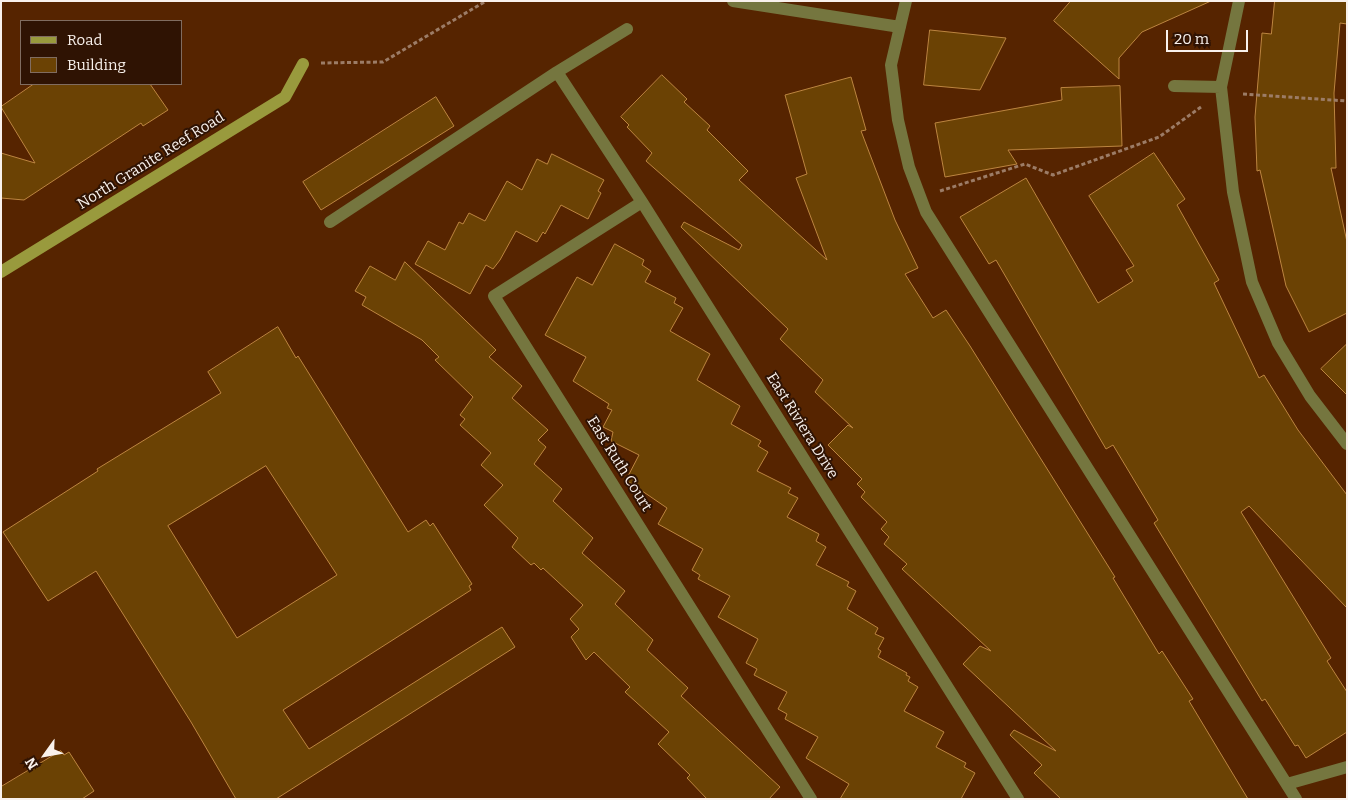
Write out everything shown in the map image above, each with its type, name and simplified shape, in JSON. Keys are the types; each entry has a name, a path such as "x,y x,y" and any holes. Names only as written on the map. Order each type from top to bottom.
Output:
{"street":[{"name":"North Granite Reef Road","path":"1,272 285,97 303,64"}],"lane":[{"path":"733,1 900,27"},
{"path":"906,1 891,65 898,120 910,167 926,212 1296,799"},
{"path":"1239,1 1221,90 1233,192 1252,282 1278,343 1310,396 1347,444"},
{"path":"330,222 557,72 627,29"},
{"name":"East Riviera Drive","path":"557,72 642,202 1018,799"},
{"path":"1174,86 1221,90"},
{"name":"East Ruth Court","path":"642,202 494,296 811,799"},
{"path":"1287,784 1347,767"}],"path":[{"path":"303,64 383,62 486,1"},
{"path":"921,198 1026,164 1053,175 1159,137 1221,90 1347,101"}],"building":[{"path":"1071,1 1211,1 1142,32 1119,58 1119,79 1054,21"},
{"path":"1275,1 1347,1 1347,24 1340,23 1334,93 1336,168 1331,168 1347,242 1347,313 1309,332 1286,286 1260,170 1257,171 1255,117 1262,33 1271,34"},
{"path":"930,30 1006,38 980,90 924,85"},
{"path":"662,75 687,99 684,102 710,126 707,130 748,171 739,180 827,260 796,178 807,174 785,95 851,77 866,130 861,131 895,220 918,268 905,274 933,318 946,310 970,346 1115,577 1113,578 1159,654 1162,651 1193,699 1189,701 1248,799 1061,799 1034,773 1042,765 1010,735 1014,730 1056,751 963,664 980,646 991,651 902,569 907,564 884,544 889,537 881,529 887,522 861,497 865,492 857,484 862,479 828,445 848,425 853,428 815,392 823,380 780,339 788,329 681,227 684,222 739,250 742,245 646,161 652,153 627,127 629,125 621,117"},
{"path":"33,85 151,85 168,110 143,126 141,123 24,200 1,198 1,153 35,163 1,107"},
{"path":"1120,86 1122,146 1008,150 1017,164 945,177 935,123 1062,100 1061,88"},
{"path":"436,97 454,126 321,210 303,182"},
{"path":"1154,153 1185,199 1177,205 1219,280 1214,283 1259,378 1264,375 1298,430 1347,495 1347,608 1249,506 1241,512 1331,658 1327,661 1347,692 1347,732 1306,758 1298,745 1295,746 1265,699 1262,701 1154,523 1158,520 1113,445 1106,449 996,260 989,264 960,217 1026,178 1098,303 1133,281 1126,270 1134,266 1089,196"},
{"path":"552,154 604,180 598,191 601,193 588,219 561,205 545,234 543,232 537,242 516,231 493,269 486,265 470,294 415,264 428,241 445,250 459,222 463,224 469,213 485,221 507,181 522,190 537,159 547,164"},
{"path":"615,244 644,260 642,265 651,271 645,282 676,298 674,303 683,308 670,331 710,354 697,380 740,406 731,424 761,441 758,446 768,452 757,471 791,488 788,493 798,498 787,517 819,534 816,541 826,547 816,565 849,582 847,586 856,591 847,609 878,628 875,634 884,638 878,649 881,651 878,657 907,673 906,675 910,677 908,681 918,687 904,711 944,732 936,747 966,763 964,767 975,773 961,799 840,799 849,784 806,758 818,737 785,719 787,714 778,709 787,692 754,675 757,669 746,663 758,639 718,617 730,596 698,579 700,575 692,570 703,549 658,524 667,508 626,480 639,455 611,441 613,432 603,427 612,410 607,408 609,404 573,381 586,357 545,335 577,277 592,285"},
{"path":"405,262 496,350 489,357 522,386 512,398 548,430 538,440 546,447 534,464 562,489 553,501 593,538 582,553 625,591 615,604 653,640 647,650 688,688 681,696 780,787 769,799 707,799 687,778 690,775 658,744 669,732 625,692 630,687 594,652 586,660 571,637 579,629 570,619 583,605 543,568 541,570 534,563 531,565 512,547 518,538 484,505 503,485 481,465 491,453 460,425 465,419 460,415 473,397 435,360 439,357 422,340 362,305 366,297 355,291 370,266 395,280"},
{"path":"278,327 408,532 426,520 430,526 433,523 472,584 469,586 471,590 283,710 309,749 502,627 515,647 276,799 236,799 191,722 96,571 48,601 3,532 98,471 97,469 221,393 208,372","holes":["266,466 337,575 237,638 168,526"]},
{"path":"1347,344 1347,395 1321,369"},
{"path":"61,751 64,755 69,752 94,791 82,799 1,799 1,787"}]}
